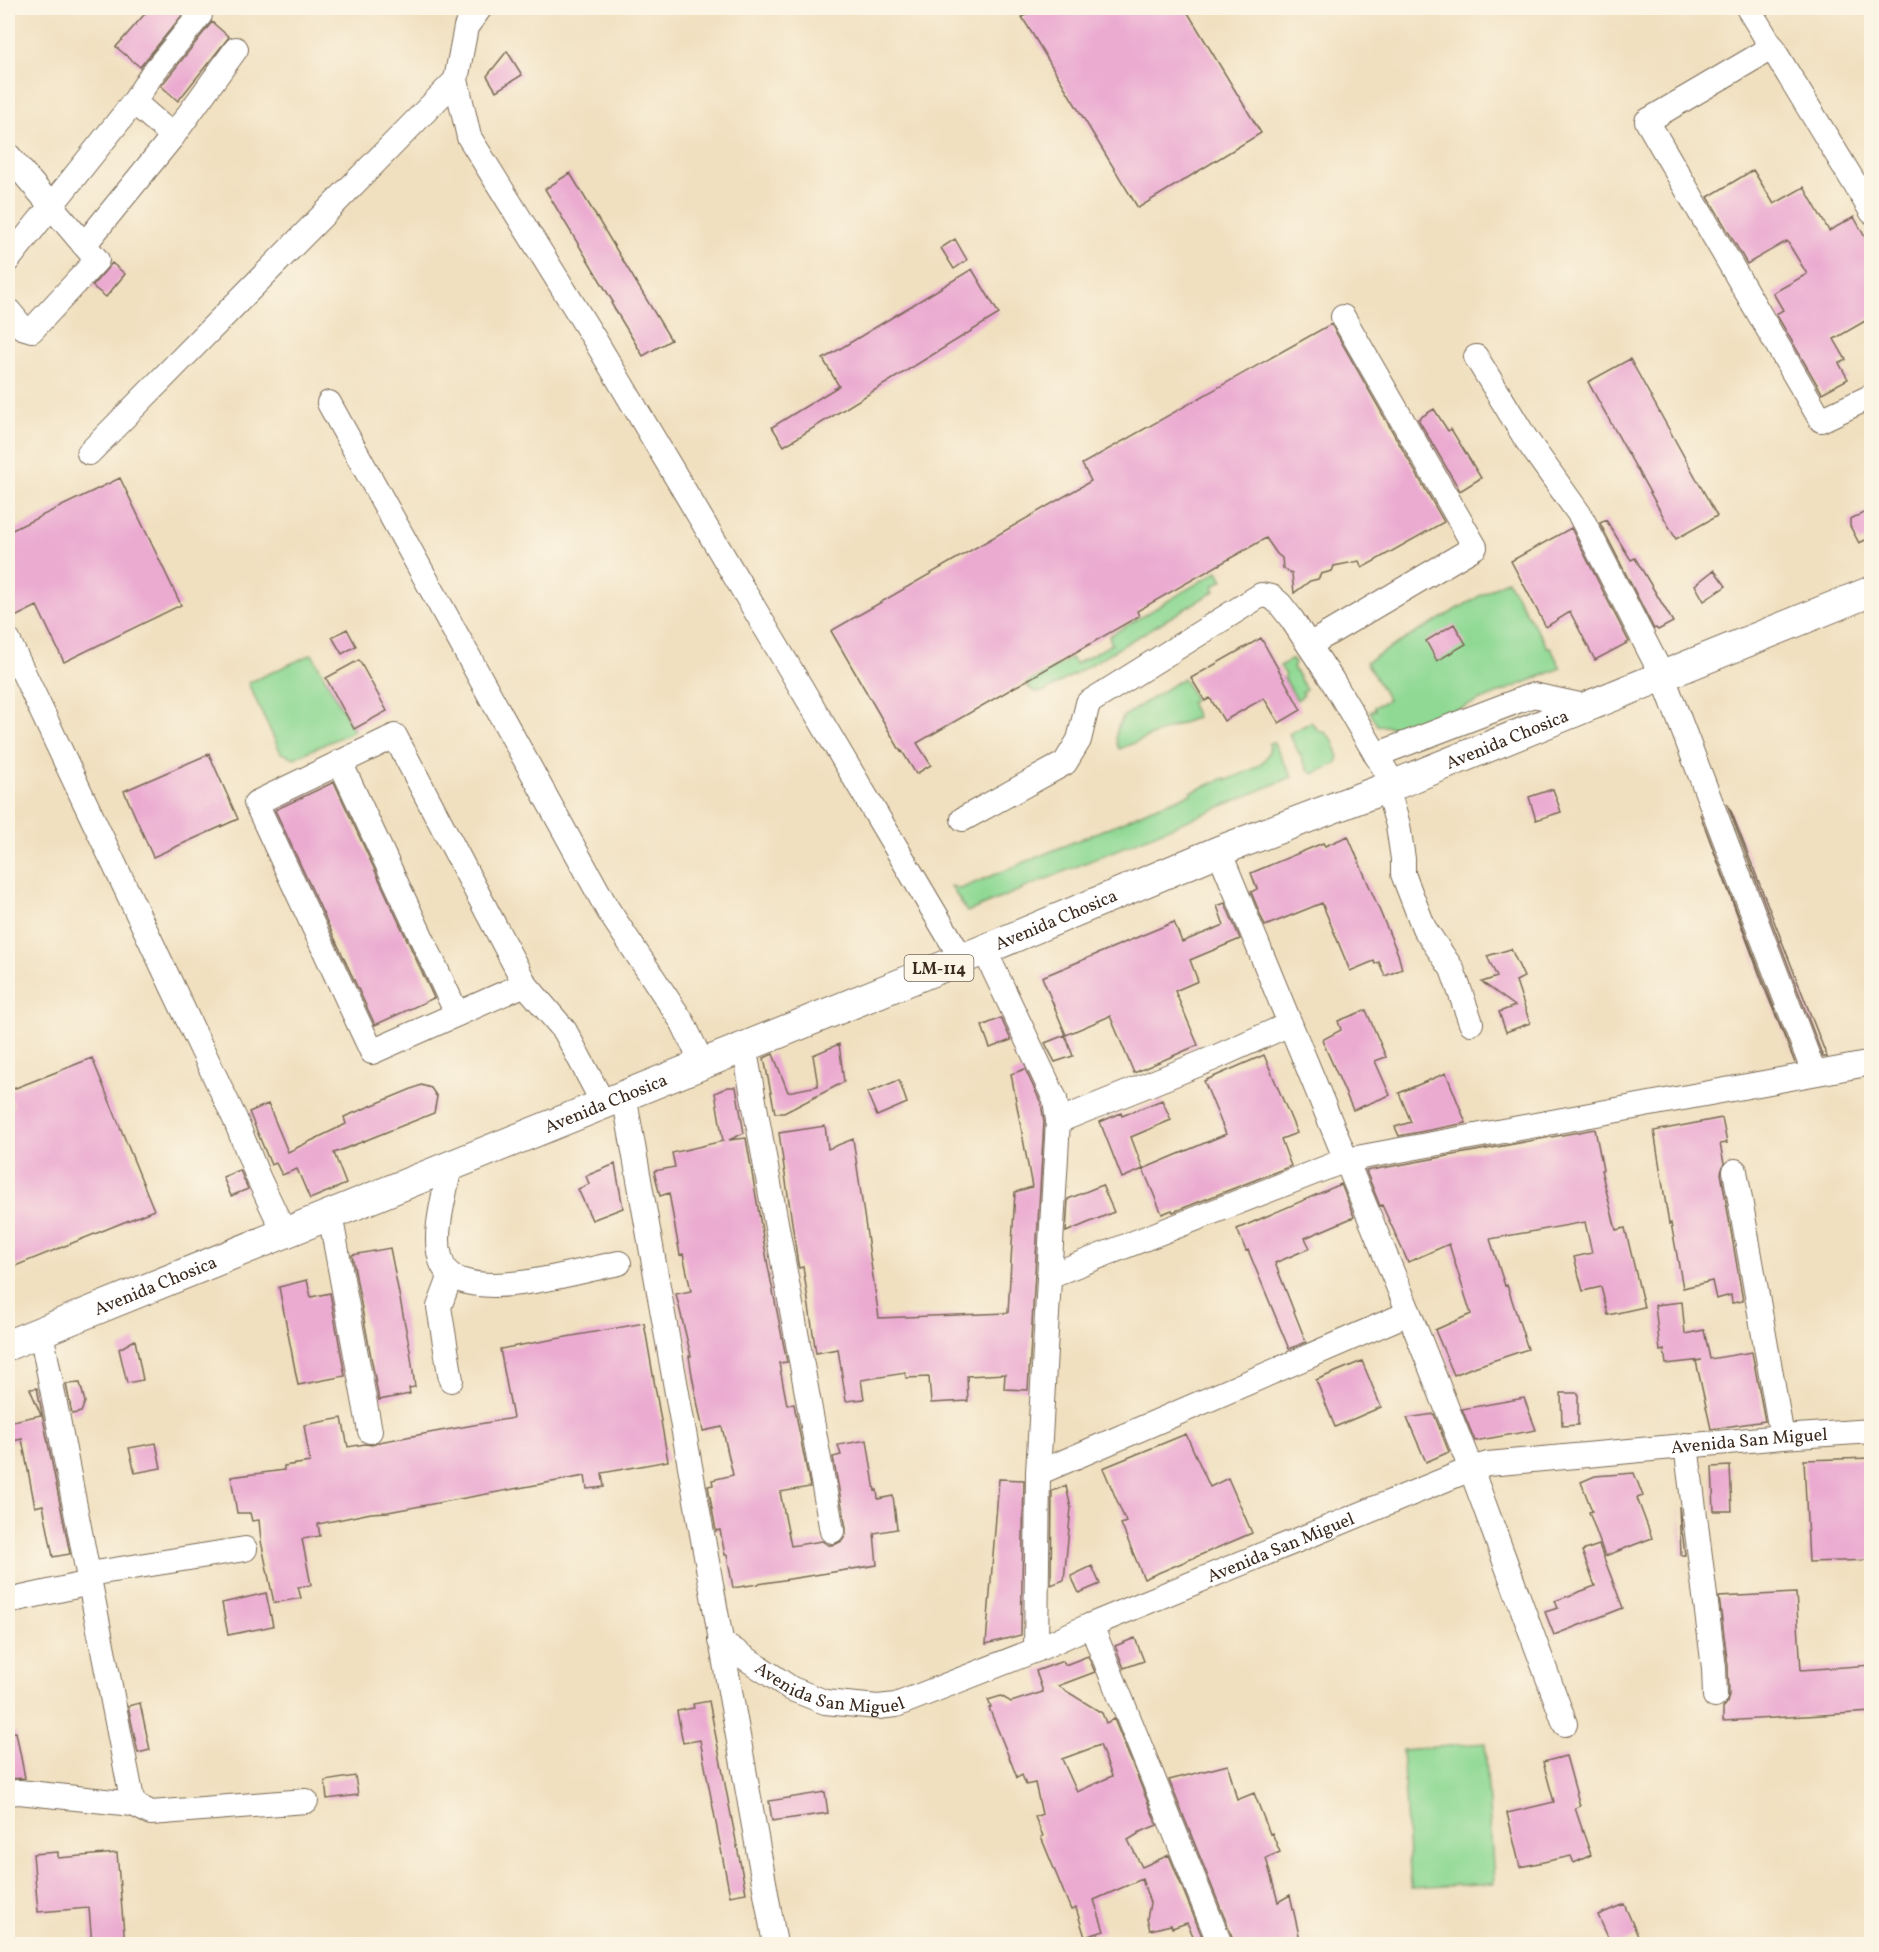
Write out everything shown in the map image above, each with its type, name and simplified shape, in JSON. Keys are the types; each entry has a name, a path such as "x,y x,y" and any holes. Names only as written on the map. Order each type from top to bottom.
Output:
{"main road":[{"name":"Avenida Chosica","path":"8,1346 973,954 1219,851 1391,787 1872,591"}],"street":[{"path":"480,8 466,27 456,80 469,137 973,954 1055,1099 1058,1121 1038,1473 1036,1650"},
{"path":"1748,8 1872,212"},
{"path":"8,260 200,15"},
{"path":"1773,47 1647,121 1821,420 1872,396"},
{"path":"84,245 173,136 236,49"},
{"path":"89,453 456,80"},
{"path":"134,102 173,136"},
{"path":"8,155 97,260 32,330 22,327 8,310"},
{"path":"1309,645 1475,547 1343,317"},
{"path":"1476,357 1526,439 1580,515 1663,677 1811,1065"},
{"path":"329,403 608,910 683,1023 702,1063"},
{"path":"963,819 1065,763 1079,740 1088,703 1261,595 1272,597 1280,604 1332,680 1376,755 1391,787 1403,859 1403,874 1424,928 1452,969 1471,1023"},
{"path":"8,640 235,1119 258,1177 284,1232"},
{"path":"1376,755 1533,695 1589,707"},
{"path":"525,984 372,1052 256,803 395,736 525,984 565,1031 613,1099 720,1641 775,1944"},
{"path":"339,762 457,1014"},
{"path":"1219,851 1410,1313 1471,1469 1565,1724"},
{"path":"1058,1121 1214,1058 1290,1024"},
{"path":"744,1046 831,1531"},
{"path":"1049,1276 1346,1160 1872,1063"},
{"path":"450,1165 438,1242 444,1268 459,1280 493,1286 523,1283 619,1263"},
{"path":"1735,1171 1782,1437"},
{"path":"330,1214 370,1431"},
{"path":"451,1275 439,1307 451,1380"},
{"path":"1038,1473 1410,1313"},
{"path":"42,1332 133,1804"},
{"name":"Avenida San Miguel","path":"720,1641 792,1689 825,1702 878,1707 896,1705 1036,1650 1091,1625 1471,1469 1508,1461 1872,1431"},
{"path":"1686,1445 1714,1668 1715,1696"},
{"path":"8,1601 89,1579 245,1549"},
{"path":"1091,1625 1220,1944"},
{"path":"8,1793 19,1792 133,1804 151,1814 306,1801"}],"green space":[{"path":"1218,571 1223,580 1213,586 1215,591 1046,691 1034,692 1026,684 1071,658 1076,664 1112,644 1109,636"},
{"path":"1507,580 1561,668 1409,729 1377,725 1370,712 1375,710 1374,707 1388,700 1366,662"},
{"path":"312,654 354,731 294,758 281,753 248,683"},
{"path":"1292,659 1295,663 1293,667 1306,689 1302,692 1304,695 1297,700 1280,666"},
{"path":"1183,678 1195,699 1190,702 1197,717 1119,749 1116,740 1117,732 1124,716"},
{"path":"1311,722 1333,741 1339,757 1336,764 1313,774 1308,770 1289,734"},
{"path":"1273,742 1292,777 967,912 951,886 960,889 1225,778 1227,780 1249,771 1267,757 1269,743"},
{"path":"1485,1743 1494,1883 1411,1888 1402,1750"}],"building":[{"path":"150,8 188,8 140,67 116,47"},
{"path":"1036,8 1185,8 1261,133 1138,208 1022,17"},
{"path":"212,22 229,37 178,101 161,86"},
{"path":"507,51 522,75 496,91 487,76"},
{"path":"1753,170 1774,204 1804,187 1829,231 1854,217 1866,239 1872,236 1872,317 1834,339 1846,360 1839,363 1848,379 1822,393 1776,314 1783,310 1773,293 1807,274 1787,241 1747,264 1708,197"},
{"path":"570,173 671,340 643,356 545,189"},
{"path":"955,239 967,260 954,269 941,248"},
{"path":"112,263 125,274 106,297 92,286"},
{"path":"972,269 999,314 784,446 772,427 839,386 823,359"},
{"path":"1331,324 1444,522 1362,568 1359,561 1334,566 1332,571 1321,574 1318,579 1310,581 1294,593 1292,574 1283,568 1282,558 1266,538 1137,611 1139,616 917,743 931,765 916,774 831,631 1091,481 1082,464"},
{"path":"1630,359 1717,516 1676,539 1588,382"},
{"path":"1434,409 1448,431 1451,429 1481,478 1460,491 1418,419"},
{"path":"120,478 181,605 64,662 37,606 15,617 8,601 8,532"},
{"path":"1866,512 1872,523 1872,537 1859,543 1850,526 1850,519"},
{"path":"1606,520 1631,560 1635,558 1673,622 1658,630 1654,629 1600,523"},
{"path":"1571,528 1629,642 1595,660 1570,612 1546,627 1511,561"},
{"path":"1714,570 1726,586 1704,601 1695,585"},
{"path":"1454,624 1466,644 1437,661 1426,641"},
{"path":"347,629 356,646 342,654 332,637"},
{"path":"1261,638 1301,710 1279,723 1264,698 1224,721 1210,698 1205,701 1191,678"},
{"path":"359,660 387,711 354,729 326,678"},
{"path":"209,754 238,819 153,857 124,791"},
{"path":"334,782 434,998 375,1025 275,810"},
{"path":"1553,789 1561,812 1536,820 1529,797"},
{"path":"1727,804 1732,813 1827,1057 1823,1057"},
{"path":"1700,814 1795,1063 1764,987"},
{"path":"1348,836 1398,954 1402,969 1385,976 1379,962 1375,964 1374,961 1350,971 1322,903 1265,926 1251,892 1257,889 1251,873 1323,843 1325,846"},
{"path":"1225,903 1240,939 1190,960 1198,981 1175,991 1198,1045 1134,1073 1110,1016 1066,1035 1042,977 1174,922 1182,942 1224,925 1217,906"},
{"path":"1511,949 1524,977 1516,981 1530,1023 1506,1032 1499,1012 1515,1006 1482,982 1497,977 1487,956"},
{"path":"1366,1010 1386,1057 1375,1061 1390,1095 1353,1110 1322,1040 1341,1030 1338,1021"},
{"path":"1001,1018 1011,1040 990,1048 982,1026"},
{"path":"1065,1035 1073,1056 1055,1062 1045,1043"},
{"path":"839,1044 844,1082 784,1113 775,1113 764,1058 773,1054 788,1092 818,1086 813,1055"},
{"path":"1264,1055 1297,1133 1281,1139 1291,1166 1173,1212 1172,1210 1162,1214 1143,1169 1226,1134 1204,1081"},
{"path":"92,1058 154,1210 8,1269 8,1109 14,1106 8,1091"},
{"path":"1025,1069 1041,1103 1044,1122 1028,1390 1004,1389 1005,1374 967,1376 968,1401 931,1403 929,1377 906,1378 905,1373 861,1380 864,1399 846,1401 838,1349 816,1353 803,1267 799,1268 798,1264 779,1133 825,1126 828,1149 853,1139 879,1318 1008,1313 1015,1192 1032,1187 1011,1074"},
{"path":"1446,1073 1466,1123 1399,1136 1395,1127 1411,1122 1399,1093"},
{"path":"899,1080 907,1103 877,1116 867,1093"},
{"path":"421,1085 431,1088 437,1097 434,1113 334,1153 346,1184 310,1199 297,1169 282,1175 276,1163 271,1165 249,1112 268,1104 288,1152 346,1124 344,1117"},
{"path":"728,1087 736,1087 744,1133 729,1140 746,1138 787,1362 779,1363 787,1405 794,1404 810,1487 780,1492 791,1546 822,1541 828,1545 834,1545 842,1541 846,1535 846,1528 833,1457 841,1455 838,1445 867,1440 875,1491 877,1490 878,1499 893,1496 897,1529 874,1533 877,1565 733,1588 720,1530 716,1531 708,1486 713,1485 712,1480 733,1475 722,1427 703,1431 689,1356 691,1356 676,1294 691,1291 683,1254 680,1255 669,1193 660,1196 654,1171 675,1167 672,1153 723,1141 715,1093"},
{"path":"1162,1100 1171,1120 1131,1137 1143,1169 1122,1178 1100,1122"},
{"path":"1722,1118 1727,1143 1720,1144 1724,1163 1721,1173 1743,1301 1732,1303 1731,1295 1716,1299 1712,1281 1683,1288 1671,1223 1669,1224 1654,1131"},
{"path":"1595,1129 1603,1170 1601,1170 1616,1230 1625,1228 1644,1307 1608,1315 1601,1287 1583,1291 1574,1257 1592,1253 1585,1222 1490,1239 1528,1349 1454,1375 1435,1330 1471,1314 1449,1244 1408,1262 1382,1205 1380,1206 1366,1171"},
{"path":"615,1164 623,1208 592,1220 578,1189 589,1184 586,1176"},
{"path":"240,1170 248,1189 231,1196 223,1177"},
{"path":"1341,1184 1354,1217 1305,1238 1310,1248 1275,1263 1306,1342 1289,1349 1237,1229"},
{"path":"1102,1185 1114,1212 1066,1232 1068,1199"},
{"path":"390,1248 415,1387 409,1388 410,1394 379,1400 352,1255"},
{"path":"307,1280 311,1297 330,1293 345,1376 298,1385 279,1287"},
{"path":"1682,1302 1685,1334 1704,1330 1710,1359 1752,1352 1765,1421 1711,1429 1696,1361 1702,1360 1666,1364 1664,1350 1660,1351 1655,1305"},
{"path":"644,1323 668,1461 602,1473 604,1487 587,1489 585,1476 318,1524 320,1536 302,1539 311,1585 298,1587 301,1598 274,1603 259,1520 252,1521 250,1513 237,1513 231,1477 284,1470 284,1466 310,1462 304,1425 342,1418 348,1447 372,1445 513,1418 500,1349"},
{"path":"135,1340 143,1380 127,1383 119,1349"},
{"path":"1362,1361 1381,1407 1335,1427 1316,1380"},
{"path":"80,1383 85,1402 81,1412 72,1414 66,1384"},
{"path":"37,1388 70,1554 53,1557 43,1505 35,1507 22,1439 8,1442 8,1422 41,1415 30,1389"},
{"path":"1561,1393 1578,1393 1578,1425 1562,1426"},
{"path":"1524,1398 1536,1430 1475,1441 1462,1409"},
{"path":"1434,1414 1449,1452 1426,1462 1407,1418"},
{"path":"1186,1434 1210,1487 1228,1478 1252,1533 1144,1579 1121,1524 1126,1522 1103,1468"},
{"path":"156,1443 161,1468 135,1473 129,1448"},
{"path":"1872,1458 1872,1560 1809,1562 1804,1460"},
{"path":"1730,1466 1732,1511 1714,1511 1712,1467"},
{"path":"1634,1473 1643,1496 1637,1498 1652,1538 1605,1556 1581,1482 1595,1476"},
{"path":"999,1479 1024,1480 1021,1635 986,1644"},
{"path":"1066,1486 1071,1508 1064,1580 1051,1585 1052,1491"},
{"path":"1679,1506 1685,1555 1681,1555"},
{"path":"1599,1545 1623,1608 1554,1635 1545,1612 1558,1608 1555,1601 1595,1586 1582,1551"},
{"path":"1092,1566 1100,1584 1079,1593 1071,1576"},
{"path":"266,1593 273,1626 228,1635 222,1603"},
{"path":"1796,1593 1801,1670 1872,1665 1872,1712 1723,1721 1723,1708 1729,1695 1728,1666 1719,1597"},
{"path":"1135,1638 1144,1661 1124,1668 1115,1646"},
{"path":"1088,1656 1095,1672 1058,1686 1102,1713 1106,1723 1114,1719 1157,1825 1128,1840 1142,1867 1169,1855 1205,1944 1197,1944 1187,1923 1172,1928 1171,1925 1150,1930 1147,1919 1150,1903 1142,1879 1094,1900 1104,1931 1085,1937 1076,1908 1071,1910 1035,1817 1042,1814 1035,1783 1026,1785 1022,1775 1017,1778 989,1708 991,1707 988,1700 1001,1696 1011,1702 1043,1692 1036,1671 1063,1661 1065,1665","holes":["1100,1745 1112,1776 1077,1792 1062,1759"]},
{"path":"709,1701 746,1893 730,1896 700,1740 683,1743 677,1711 694,1708 693,1704"},
{"path":"140,1703 150,1750 138,1753 128,1706"},
{"path":"16,1732 25,1778 8,1779 8,1733"},
{"path":"1566,1756 1580,1806 1575,1808 1591,1855 1574,1863 1571,1856 1520,1867 1507,1813 1554,1802 1543,1762"},
{"path":"1228,1765 1237,1800 1254,1793 1270,1834 1272,1833 1280,1852 1266,1858 1278,1902 1290,1895 1301,1944 1234,1944 1169,1780"},
{"path":"355,1776 358,1795 327,1799 325,1781"},
{"path":"825,1792 828,1813 772,1821 769,1801"},
{"path":"58,1852 58,1858 117,1853 125,1944 92,1944 89,1908 38,1912 33,1854"},
{"path":"1624,1904 1638,1936 1619,1944 1611,1944 1598,1915"}]}
